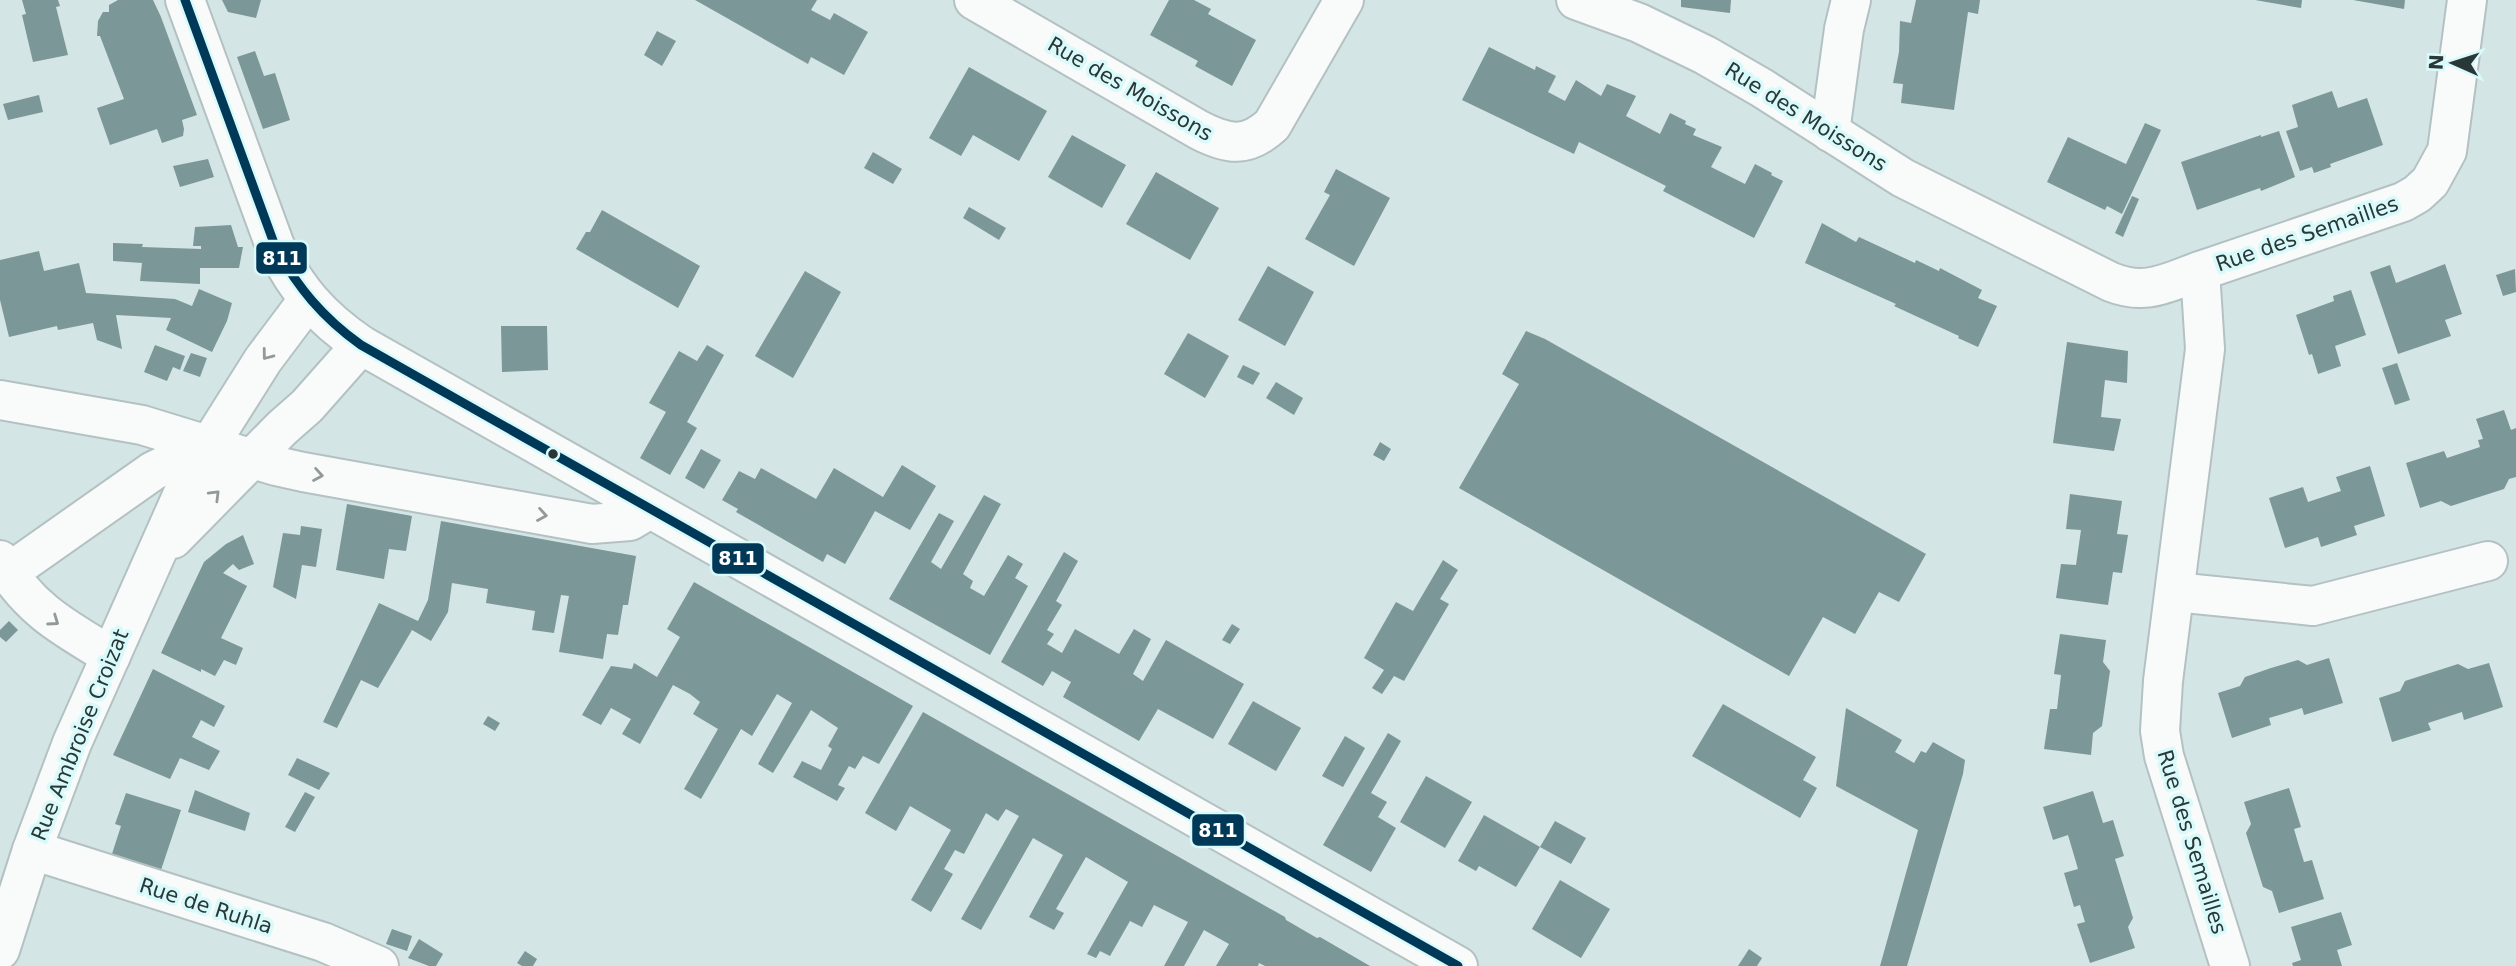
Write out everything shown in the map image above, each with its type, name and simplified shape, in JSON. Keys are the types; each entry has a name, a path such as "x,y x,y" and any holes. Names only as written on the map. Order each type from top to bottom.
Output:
{"street":[{"path":"185,0 263,219 285,267 308,300 341,331 361,345 1458,966"},
{"name":"Rue des Moissons","path":"975,0 1199,130 1216,139 1232,143 1261,135 1272,125 1344,0"},
{"name":"Rue des Moissons","path":"1576,0 1639,23 1705,55 1903,178 2032,243"},
{"path":"1830,132 1844,29 1851,0"},
{"name":"Rue des Semailles","path":"2032,243 2126,288 2142,290 2403,202 2430,182 2447,151 2467,0"},
{"name":"Rue des Semailles","path":"2200,271 2205,349 2163,681 2160,732 2172,784 2230,966"},
{"name":"Rue Ambroise Croizat","path":"0,950 32,849 72,743 193,471 263,360 308,300"},
{"name":"Rue Ambroise Croizat","path":"153,563 178,533 307,406 361,345"},
{"path":"0,400 119,419 303,472 592,524 630,521 650,509"},
{"path":"111,656 35,607 4,567 153,471 207,445"},
{"path":"2175,592 2313,606 2488,561"},
{"name":"Rue de Ruhla","path":"32,849 323,942 379,966"}],"building":[{"path":"22,0 58,0 60,6 56,7 68,55 33,62 22,15 26,14"},
{"path":"118,0 153,0 197,115 182,120 183,136 162,143 157,129 110,145 97,108 124,99 100,36 97,36 98,21 103,12 109,12 109,5"},
{"path":"222,0 261,0 256,18 228,12"},
{"path":"695,0 817,0 811,10 830,20 834,13 868,32 844,75 811,57 808,64"},
{"path":"1169,0 1194,0 1211,9 1208,14 1256,40 1232,86 1195,66 1198,61 1150,35"},
{"path":"1681,0 1731,0 1730,13 1681,7"},
{"path":"1916,0 1980,0 1978,14 1968,12 1954,110 1901,103 1903,84 1893,83 1899,52 1900,21 1911,23"},
{"path":"2255,0 2302,0 2301,8"},
{"path":"2353,0 2405,0 2404,9"},
{"path":"657,31 676,41 662,66 644,55"},
{"path":"1489,47 1535,70 1536,66 1556,76 1548,92 1565,101 1576,80 1601,96 1607,84 1636,96 1626,116 1660,134 1670,113 1686,121 1685,124 1696,129 1693,135 1722,147 1711,167 1745,184 1755,164 1772,173 1771,175 1783,181 1754,238 1663,191 1666,186 1579,142 1574,154 1462,100"},
{"path":"255,51 264,76 275,73 290,120 263,129 237,57"},
{"path":"969,67 1047,111 1019,161 973,135 961,156 929,138"},
{"path":"2332,91 2338,108 2367,98 2383,145 2330,164 2331,167 2314,173 2312,167 2300,171 2286,131 2298,127 2292,105"},
{"path":"39,95 43,112 8,120 3,104"},
{"path":"2145,123 2161,130 2122,214 2107,206 2105,210 2047,182 2068,137 2126,164"},
{"path":"2279,131 2295,177 2261,191 2260,188 2197,210 2181,162"},
{"path":"1072,135 1126,165 1102,208 1048,177"},
{"path":"873,152 902,169 893,184 864,168"},
{"path":"208,159 214,177 180,187 173,166"},
{"path":"1336,169 1390,198 1354,266 1305,239 1330,195 1324,192"},
{"path":"1156,172 1219,208 1190,260 1126,224"},
{"path":"2132,196 2139,199 2123,237 2115,233"},
{"path":"969,207 1006,228 999,240 963,218"},
{"path":"602,210 700,266 678,308 576,249 586,232 590,232"},
{"path":"1822,223 1856,242 1859,237 1915,263 1916,260 1939,271 1940,268 1982,290 1978,298 1997,306 1978,347 1894,306 1896,304 1805,263"},
{"path":"231,225 238,247 243,247 239,268 200,268 200,284 140,281 142,263 113,261 113,243 201,249 201,246 193,246 195,227"},
{"path":"39,251 44,271 79,263 86,293 175,299 192,306 199,289 232,303 227,321 212,352 166,330 171,318 116,315 122,349 97,340 93,323 58,330 57,326 9,337 0,300 0,260"},
{"path":"2445,264 2462,314 2445,320 2451,336 2398,354 2370,272 2390,265 2396,283"},
{"path":"1268,266 1314,292 1285,346 1238,320"},
{"path":"2515,269 2516,292 2503,296 2496,275"},
{"path":"805,271 841,292 793,378 755,356"},
{"path":"2351,290 2366,335 2335,346 2341,366 2318,374 2296,315 2334,301 2333,296"},
{"path":"501,326 547,326 548,370 502,372"},
{"path":"1526,331 1545,339 1926,554 1899,602 1879,592 1855,634 1823,617 1789,676 1459,488 1519,384 1502,374"},
{"path":"1188,333 1229,356 1205,398 1164,374"},
{"path":"2067,342 2128,351 2127,383 2105,380 2101,417 2121,419 2114,451 2053,443"},
{"path":"155,345 185,356 180,370 173,367 167,381 144,372"},
{"path":"707,345 724,355 687,422 697,428 670,475 640,458 666,412 649,403 679,351 697,361"},
{"path":"191,353 207,358 200,377 183,371"},
{"path":"2397,363 2410,400 2395,405 2382,368"},
{"path":"1243,365 1260,373 1253,385 1237,377"},
{"path":"1276,382 1303,398 1294,415 1266,398"},
{"path":"2504,410 2511,430 2516,428 2516,477 2509,479 2504,489 2451,506 2441,501 2420,508 2406,463 2444,451 2447,458 2480,447 2478,440 2483,439 2476,419"},
{"path":"1380,442 1391,449 1384,461 1373,455"},
{"path":"701,449 721,460 704,489 685,478"},
{"path":"902,465 936,486 910,530 875,511 845,564 827,554 823,562 736,512 738,509 722,500 739,471 755,479 761,468 816,499 834,468 883,497"},
{"path":"2370,466 2385,516 2354,526 2357,535 2321,547 2318,537 2285,548 2269,498 2303,487 2308,502 2341,491 2336,477"},
{"path":"2070,494 2122,501 2117,534 2128,535 2122,573 2113,572 2108,605 2056,598 2061,564 2076,565 2081,530 2066,529"},
{"path":"984,495 1001,504 963,574 973,581 970,588 984,596 1008,555 1023,564 1015,578 1028,586 990,655 889,599 939,513 954,521 931,562 941,569"},
{"path":"347,504 412,516 406,551 389,549 384,579 336,570"},
{"path":"441,521 636,556 628,605 623,605 618,635 607,634 603,659 559,652 569,596 561,595 554,633 532,630 535,611 486,603 488,589 452,583 448,612 431,641 412,630 378,688 361,680 337,728 323,722 379,603 418,621 428,600"},
{"path":"301,526 322,529 316,567 302,565 296,599 273,587 283,533 300,535"},
{"path":"243,535 254,564 239,570 233,564 223,573 247,586 221,638 243,648 236,665 224,660 215,676 161,653 204,562 226,544"},
{"path":"1064,552 1078,561 1056,601 1062,605 1047,630 1054,634 1047,644 1062,653 1075,629 1119,654 1134,629 1151,639 1133,674 1143,681 1166,640 1244,684 1213,739 1158,709 1139,741 1063,697 1071,682 1052,671 1043,686 1001,662"},
{"path":"1443,560 1458,570 1440,599 1449,604 1404,681 1394,676 1382,694 1372,688 1384,670 1364,658 1396,602 1413,611"},
{"path":"694,582 913,706 879,764 863,756 855,769 849,766 838,785 845,788 837,801 793,777 802,761 821,770 832,749 828,746 838,728 811,710 773,773 758,764 792,703 777,694 752,736 741,729 701,799 684,789 718,729 693,714 700,702 690,694 673,685 640,744 622,734 631,719 611,708 601,725 582,715 611,666 632,669 634,663 657,677 680,637 667,629"},
{"path":"9,621 18,630 6,642 0,637 0,630"},
{"path":"1232,624 1240,629 1230,644 1222,640"},
{"path":"2060,634 2106,640 2103,662 2110,671 2102,726 2093,733 2091,755 2044,749 2050,709 2057,709 2061,675 2054,674"},
{"path":"2329,658 2343,703 2304,715 2302,708 2269,718 2271,725 2232,738 2218,693 2240,686 2245,677 2271,668 2298,660 2307,665"},
{"path":"2489,663 2503,707 2464,720 2462,712 2428,723 2431,730 2392,742 2379,698 2400,691 2405,681 2458,664 2468,669"},
{"path":"153,669 225,706 214,727 201,720 192,737 220,751 209,770 180,758 170,779 113,755"},
{"path":"1253,701 1301,728 1276,771 1228,744"},
{"path":"1723,704 1816,757 1803,780 1817,788 1800,818 1692,756"},
{"path":"1846,708 1902,740 1895,752 1914,763 1921,751 1926,753 1933,742 1965,760 1907,966 1880,966 1918,830 1836,786"},
{"path":"923,712 1370,966 1265,966 1259,963 1258,966 1216,966 1229,944 1204,930 1184,966 1164,966 1188,922 1154,905 1142,927 1130,921 1110,956 1100,951 1096,958 1087,954 1128,882 1086,857 1056,909 1064,913 1054,930 1029,917 1063,855 1033,838 981,930 961,919 1019,816 1006,809 998,821 986,813 964,854 955,850 944,869 953,874 931,912 911,900 951,830 910,806 896,831 865,813"},
{"path":"488,716 500,723 495,731 483,724"},
{"path":"1388,733 1401,741 1371,793 1387,802 1378,817 1396,828 1371,872 1323,845"},
{"path":"1345,736 1365,748 1343,787 1322,776"},
{"path":"297,758 330,773 319,790 288,775"},
{"path":"1426,776 1472,802 1445,848 1400,822"},
{"path":"2289,788 2301,827 2294,829 2304,862 2312,860 2324,899 2279,913 2272,891 2263,887 2246,833 2251,824 2244,802"},
{"path":"195,790 250,813 245,831 188,812"},
{"path":"2093,791 2103,823 2113,820 2124,856 2115,859 2133,918 2128,927 2135,948 2090,963 2077,924 2085,922 2080,905 2074,907 2064,873 2078,869 2068,835 2053,840 2043,807"},
{"path":"305,792 315,797 295,832 285,827"},
{"path":"126,793 181,810 160,873 111,857 121,826 115,824"},
{"path":"1484,815 1540,847 1516,887 1479,866 1476,871 1458,861"},
{"path":"1555,821 1586,838 1571,864 1540,847"},
{"path":"1560,880 1610,909 1581,958 1532,929"},
{"path":"2341,912 2352,945 2337,950 2342,966 2293,966 2292,963 2301,960 2291,927"},
{"path":"392,929 412,936 407,951 386,944"},
{"path":"419,939 443,954 436,966 408,958"},
{"path":"1749,949 1762,958 1757,966 1738,966"},
{"path":"525,951 537,959 533,966 517,963"}],"transit line":[{"name":"811","path":"185,0 275,246 312,301 347,335 1458,966"}]}
